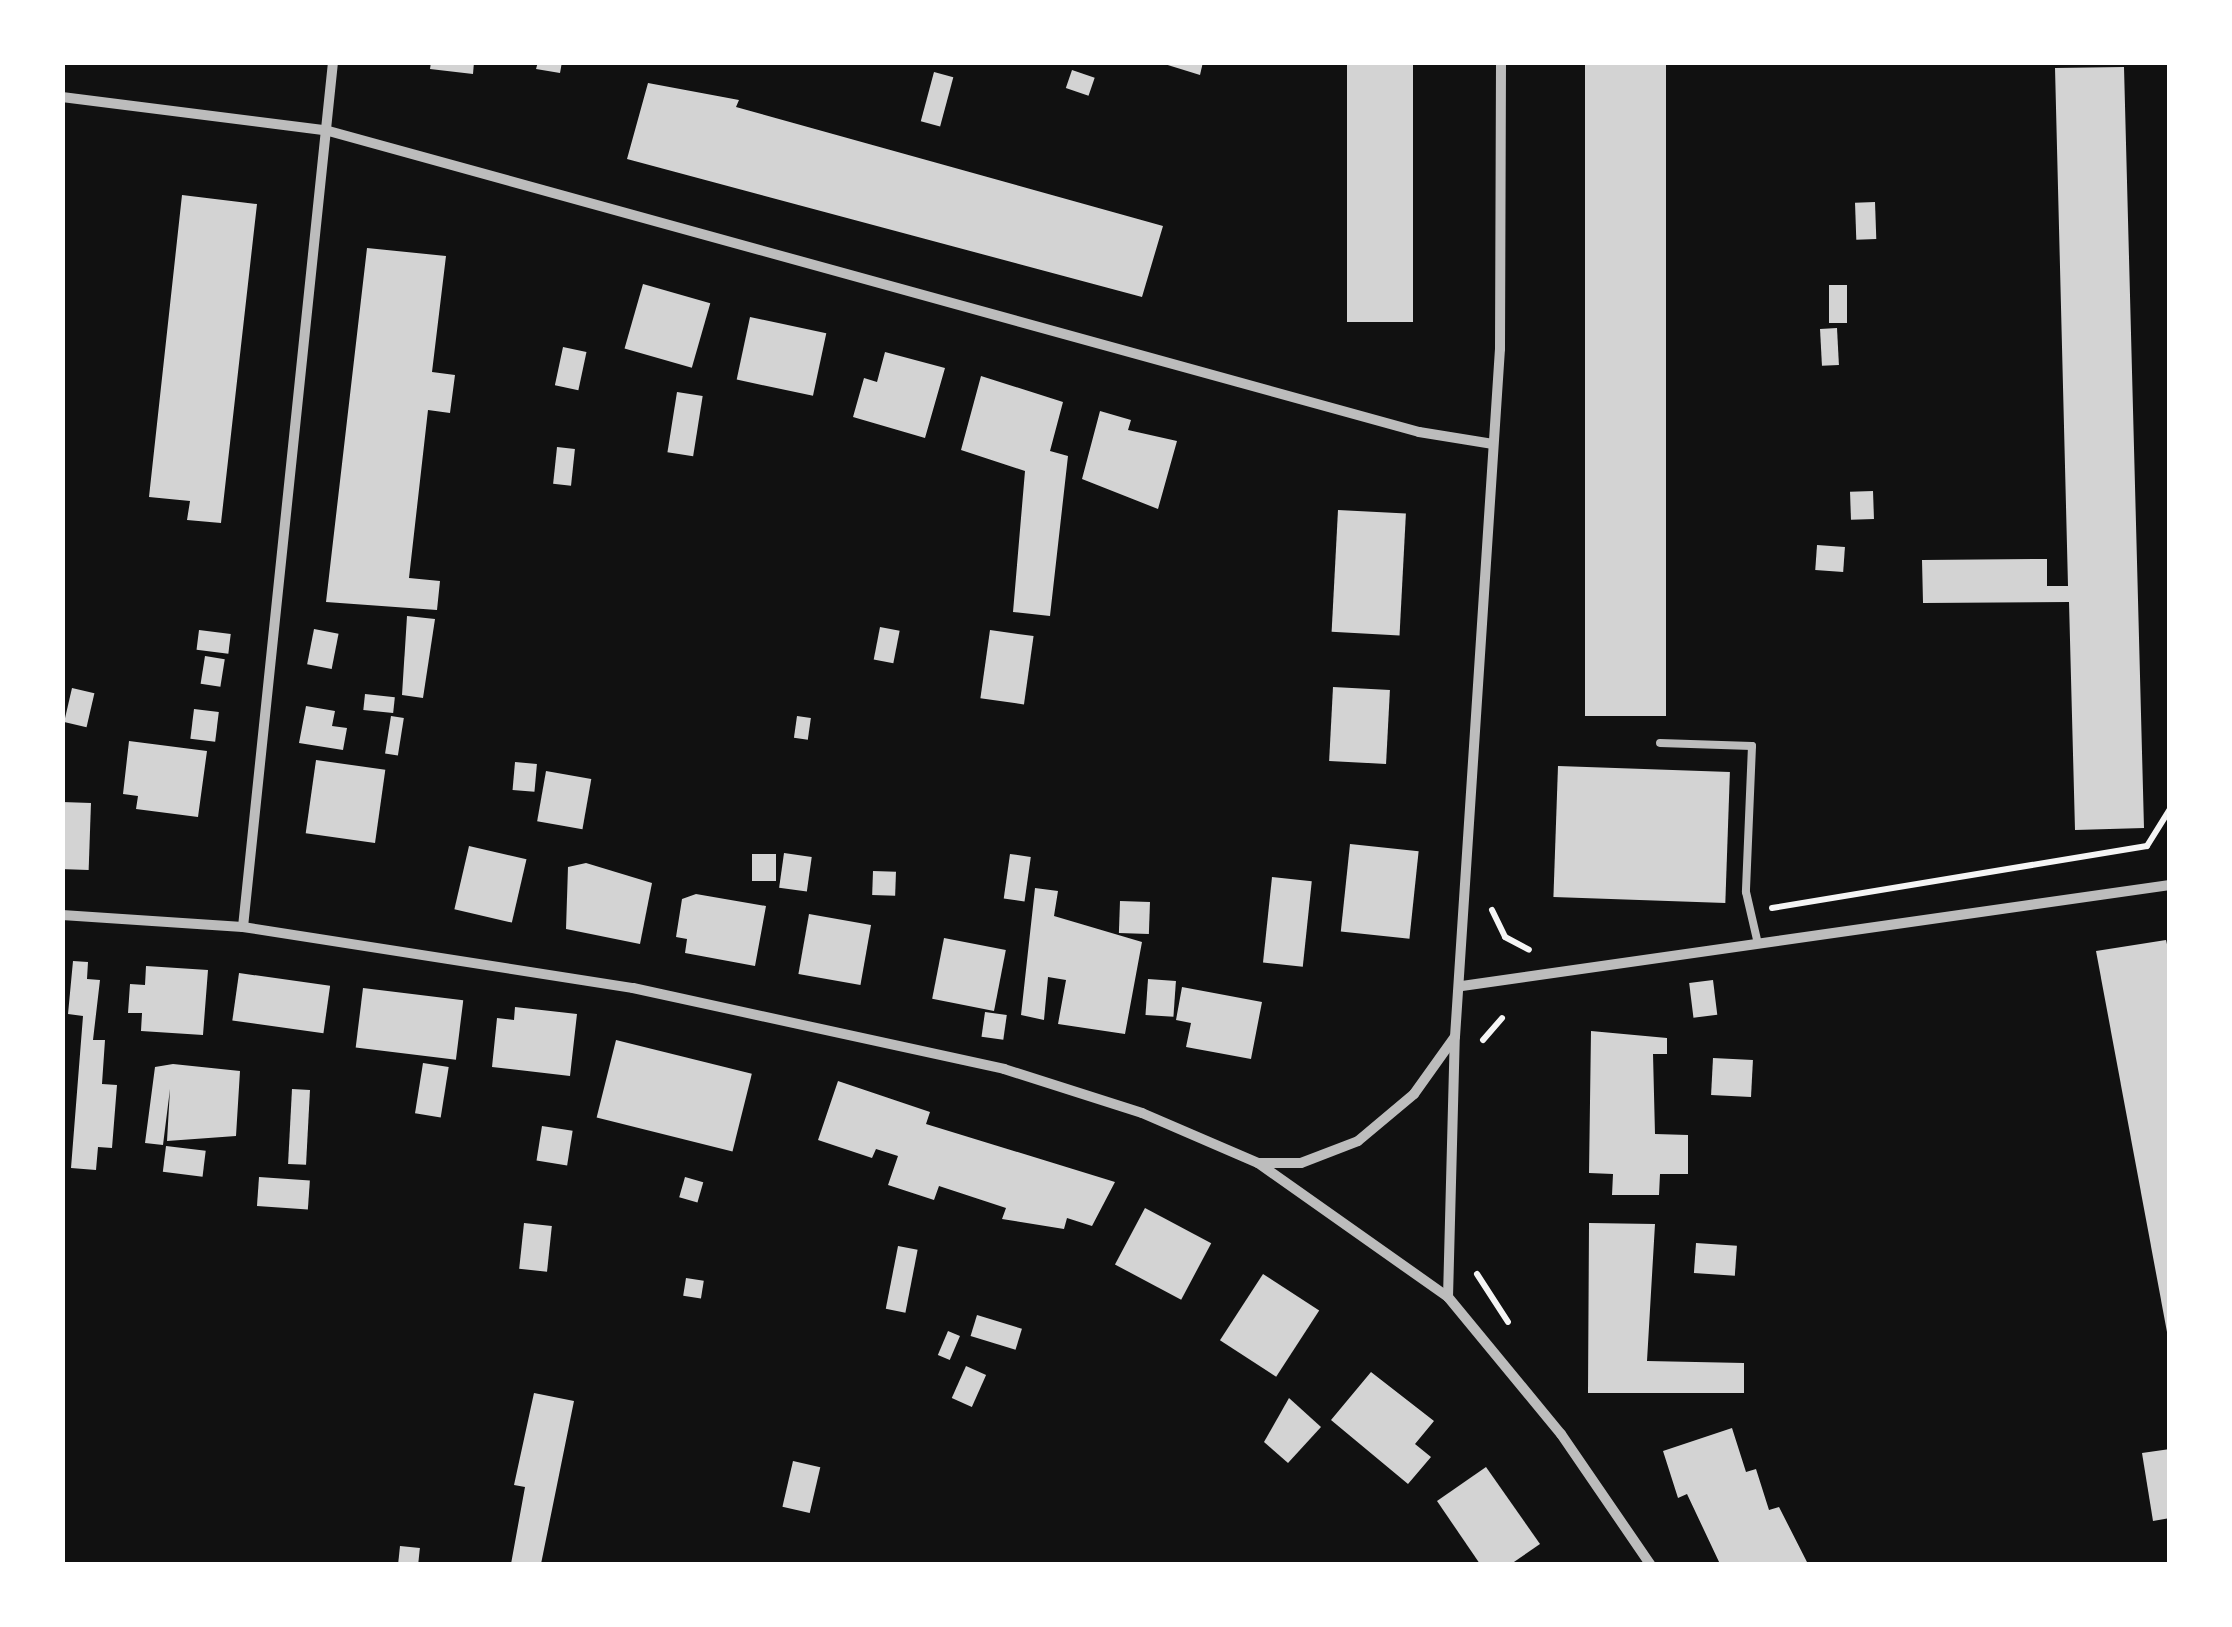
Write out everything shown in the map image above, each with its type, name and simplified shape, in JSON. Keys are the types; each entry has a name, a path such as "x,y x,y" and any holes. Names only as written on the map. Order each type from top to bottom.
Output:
{"street":[{"path":"243,927 333,62"},
{"path":"1448,1297 1455,1037 1462,986 1494,444 1502,62"},
{"path":"62,97 325,130 1419,432 1494,444"},
{"path":"1462,986 2170,885"},
{"path":"62,916 243,927 633,988 1004,1069 1258,1163 1448,1297 1561,1434 1650,1564"},
{"path":"1258,1163 1318,1159 1379,1128 1455,1037"}],"lane":[{"path":"1660,742 1752,746 1751,914 1758,944"}],"path":[{"path":"1751,914 2147,846 2170,810"},
{"path":"1489,896 1505,937 1540,951"}],"building":[{"path":"431,62 474,62 473,74 430,69"},
{"path":"538,62 562,62 560,73 536,69"},
{"path":"1158,62 1203,62 1200,75"},
{"path":"1347,62 1413,62 1413,322 1347,322"},
{"path":"1585,62 1666,62 1666,716 1585,716"},
{"path":"2124,67 2144,828 2075,830 2069,602 1923,603 1922,560 2047,559 2047,586 2068,586 2055,68"},
{"path":"1072,70 1095,78 1089,96 1066,88"},
{"path":"934,72 953,77 940,126 921,121"},
{"path":"648,83 739,100 736,107 1163,226 1142,297 627,159"},
{"path":"182,195 257,204 221,523 187,520 190,501 149,497"},
{"path":"1875,202 1876,239 1856,240 1855,203"},
{"path":"367,248 446,256 432,372 455,375 450,413 428,410 409,578 440,581 437,610 326,602"},
{"path":"643,284 710,303 692,368 625,348"},
{"path":"1829,285 1847,285 1847,323 1829,323"},
{"path":"750,317 826,333 813,396 737,380"},
{"path":"1837,328 1839,365 1822,366 1820,329"},
{"path":"563,347 586,352 578,390 555,385"},
{"path":"885,352 945,368 925,438 853,417 864,378 877,382"},
{"path":"981,376 1063,402 1050,451 1068,456 1050,616 1013,612 1025,471 961,450"},
{"path":"677,392 703,396 693,456 667,452"},
{"path":"1100,411 1131,420 1128,430 1177,441 1158,509 1082,479"},
{"path":"557,447 575,449 571,486 553,484"},
{"path":"1873,491 1874,519 1851,520 1850,492"},
{"path":"1338,510 1406,514 1400,635 1332,632"},
{"path":"1817,545 1845,547 1843,572 1815,570"},
{"path":"407,616 435,619 423,698 402,695"},
{"path":"880,627 900,631 893,663 874,659"},
{"path":"314,629 339,634 332,669 307,664"},
{"path":"199,630 231,634 228,654 197,650"},
{"path":"990,630 1034,636 1024,704 980,698"},
{"path":"205,656 225,659 220,687 201,684"},
{"path":"1333,687 1390,690 1386,764 1329,761"},
{"path":"72,688 94,693 87,727 64,722"},
{"path":"365,694 395,697 393,713 363,710"},
{"path":"306,706 335,711 332,726 347,728 343,750 299,743"},
{"path":"194,709 219,712 215,742 190,739"},
{"path":"391,716 404,718 398,756 385,754"},
{"path":"797,716 811,718 808,740 794,738"},
{"path":"129,741 207,751 198,817 136,809 138,796 123,794"},
{"path":"316,760 385,770 375,843 306,833"},
{"path":"515,762 537,764 534,792 513,790"},
{"path":"1558,766 1730,772 1725,903 1553,897"},
{"path":"546,771 591,779 582,829 537,821"},
{"path":"62,802 91,803 89,870 62,869"},
{"path":"1350,844 1419,851 1409,939 1341,932"},
{"path":"469,846 526,859 512,923 454,909"},
{"path":"784,853 812,857 807,892 779,888"},
{"path":"752,854 776,854 776,881 752,881"},
{"path":"1010,854 1031,857 1025,901 1004,899"},
{"path":"586,863 652,883 640,944 566,929 568,867"},
{"path":"873,871 896,872 895,896 872,895"},
{"path":"1272,877 1312,881 1303,967 1263,963"},
{"path":"1035,888 1058,891 1054,916 1142,942 1125,1034 1058,1024 1066,980 1048,977 1044,1020 1021,1015"},
{"path":"696,894 766,906 755,966 685,953 687,939 676,937 682,899"},
{"path":"1120,901 1150,902 1149,934 1119,933"},
{"path":"809,914 871,925 860,985 798,974"},
{"path":"944,938 1006,950 994,1011 932,999"},
{"path":"2166,940 2170,957 2167,1332 2096,951"},
{"path":"73,961 88,962 87,979 100,980 93,1040 105,1040 102,1084 117,1085 112,1148 98,1147 96,1170 71,1168 83,1016 68,1014"},
{"path":"146,966 208,970 203,1035 141,1031 142,1013 128,1013 130,984 145,985"},
{"path":"239,973 330,986 323,1033 232,1021"},
{"path":"1148,979 1176,981 1173,1017 1145,1015"},
{"path":"1713,980 1717,1015 1693,1018 1689,983"},
{"path":"1182,987 1262,1002 1251,1059 1186,1047 1191,1023 1176,1020"},
{"path":"363,988 463,1000 456,1060 356,1048"},
{"path":"515,1007 577,1014 570,1076 492,1067 497,1018 514,1020"},
{"path":"985,1012 1007,1015 1003,1040 982,1037"},
{"path":"1591,1031 1667,1038 1667,1054 1653,1054 1655,1134 1688,1135 1688,1174 1660,1174 1659,1195 1612,1195 1613,1174 1589,1173"},
{"path":"616,1040 752,1074 732,1151 597,1118"},
{"path":"1713,1058 1753,1060 1751,1097 1711,1095"},
{"path":"423,1063 449,1067 441,1117 415,1113"},
{"path":"173,1064 240,1071 236,1136 167,1141 170,1089 163,1145 145,1143 155,1067"},
{"path":"838,1081 930,1112 926,1124 1115,1182 1092,1226 1067,1218 1064,1229 1002,1219 1006,1208 939,1186 934,1200 888,1185 898,1156 876,1149 872,1158 818,1140"},
{"path":"292,1089 310,1090 306,1165 288,1164"},
{"path":"542,1126 573,1131 567,1165 537,1161"},
{"path":"166,1146 206,1151 203,1177 163,1172"},
{"path":"259,1177 310,1181 308,1209 257,1206"},
{"path":"685,1177 703,1182 697,1202 679,1197"},
{"path":"1145,1208 1211,1243 1181,1300 1115,1265"},
{"path":"524,1223 552,1226 547,1272 519,1269"},
{"path":"1589,1223 1655,1224 1647,1361 1744,1363 1744,1393 1588,1393"},
{"path":"1696,1243 1737,1246 1735,1276 1694,1273"},
{"path":"898,1246 918,1250 905,1313 886,1309"},
{"path":"1263,1274 1319,1310 1276,1377 1220,1340"},
{"path":"686,1278 704,1281 701,1299 683,1296"},
{"path":"977,1315 1022,1329 1016,1350 971,1336"},
{"path":"948,1331 960,1336 950,1360 938,1355"},
{"path":"966,1366 986,1375 972,1407 952,1398"},
{"path":"1371,1372 1434,1421 1415,1444 1431,1457 1408,1484 1331,1420"},
{"path":"534,1393 574,1401 541,1564 511,1564 525,1487 514,1485"},
{"path":"1289,1398 1321,1427 1288,1463 1264,1442"},
{"path":"1732,1428 1746,1472 1756,1469 1769,1510 1779,1507 1808,1564 1720,1564 1687,1494 1678,1498 1663,1451"},
{"path":"2170,1449 2170,1518 2153,1521 2142,1453"},
{"path":"793,1461 820,1467 810,1513 782,1507"},
{"path":"1486,1467 1540,1544 1511,1564 1480,1564 1437,1501"},
{"path":"400,1546 420,1548 418,1564 398,1564"}]}
